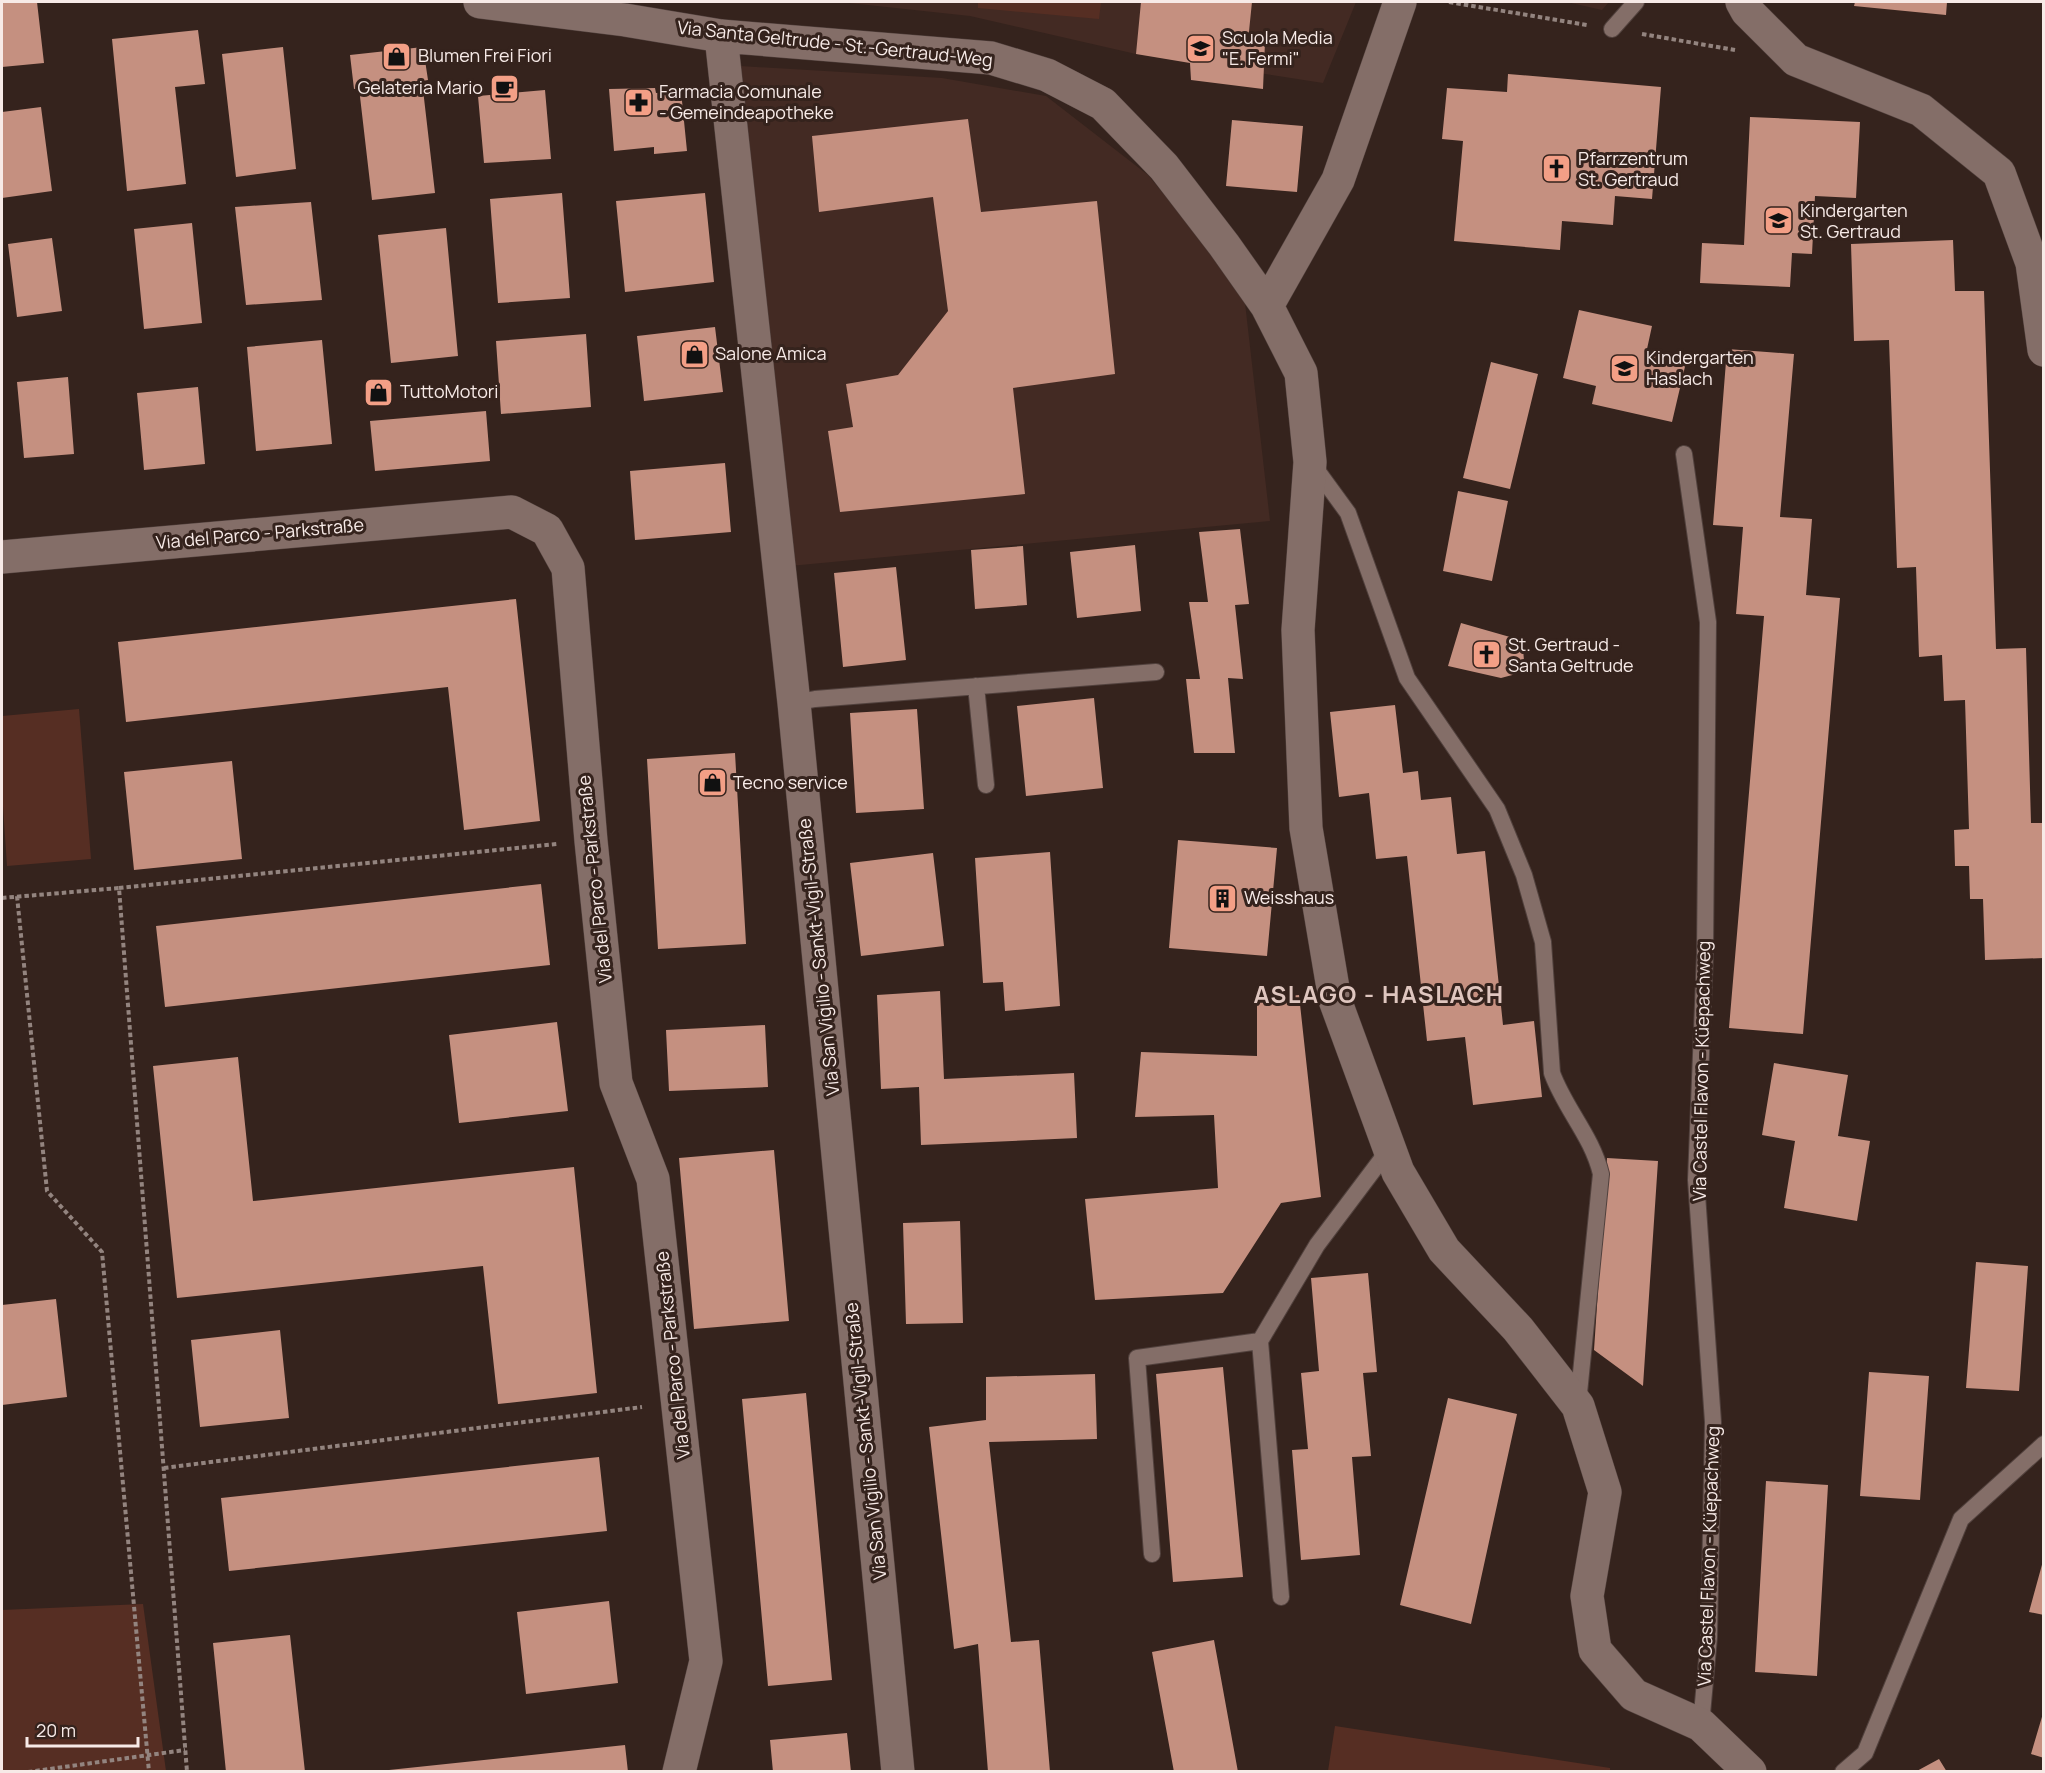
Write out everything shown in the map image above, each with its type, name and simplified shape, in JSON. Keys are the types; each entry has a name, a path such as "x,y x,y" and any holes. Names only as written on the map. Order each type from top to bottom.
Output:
{"street":[{"name":"Via Santa Geltrude - St.-Gertraud-Weg","path":"480,2 625,20 721,36 991,58 1047,75 1103,104 1164,167 1267,306"},
{"path":"1400,2 1338,180 1267,306 1301,373 1310,462 1298,630 1306,828 1335,1000 1398,1172 1444,1250 1518,1329 1578,1406 1605,1492 1587,1596 1594,1650 1634,1695 1701,1725 1750,1772"},
{"path":"1742,2 1747,11 1796,60 1922,110 1999,173 2032,263 2043,351"},
{"name":"Via San Vigilio - Sankt-Vigil-Straße","path":"721,36 794,703 898,1772"},
{"name":"Via del Parco - Parkstraße","path":"2,557 512,512 548,530 568,567 591,841 616,1083 653,1179 706,1661 679,1772"}],"lane":[{"path":"1612,29 1636,2"},
{"name":"Via Castel Flavon - Küepachweg","path":"1684,454 1708,622 1705,954 1696,1180 1713,1422 1709,1637 1701,1725"},
{"path":"1310,462 1348,513 1407,678 1497,809 1524,875 1544,942 1552,1072 1559,1091 1595,1151 1601,1174 1578,1406"},
{"path":"794,703 1156,672"},
{"path":"976,686 986,785"},
{"path":"1281,1597 1260,1341 1317,1245 1390,1148"},
{"path":"1152,1554 1137,1358 1260,1341"},
{"path":"1843,1772 1865,1753 1961,1520 2043,1444"}],"path":[{"path":"2,898 591,841"},
{"path":"119,888 187,1772"},
{"path":"17,896 47,1191 102,1252 149,1772"},
{"path":"164,1468 678,1402"},
{"path":"28,1772 185,1750"}],"shaded area":[{"path":"840,2 1356,2 1323,83 1136,54 970,16"},
{"path":"978,2 1101,2 1099,19 978,8"},
{"path":"1567,2 1609,2 1602,10"},
{"path":"724,65 942,78 1046,96 1148,175 1209,249 1245,303 1270,521 779,567"},
{"path":"79,709 91,859 7,866 2,792 2,716"},
{"path":"143,1604 166,1771 2,1771 2,1610"},
{"path":"1335,1726 1610,1768 1610,1771 1328,1771"}],"building":[{"path":"2,2 37,2 44,63 2,67"},
{"name":"Scuola Media \"E. Fermi\"","path":"1141,2 1252,2 1248,41 1265,42 1263,89 1191,80 1190,63 1136,54"},
{"path":"1855,2 1947,2 1946,15 1854,6"},
{"path":"198,30 205,84 175,87 186,184 127,191 112,39"},
{"path":"283,47 296,169 236,177 222,54"},
{"path":"423,47 428,80 422,81 435,193 372,200 359,88 354,89 350,55"},
{"name":"Pfarrzentrum St. Gertraud","path":"1508,74 1661,87 1652,199 1615,196 1613,225 1562,221 1560,250 1454,241 1463,141 1442,139 1447,88 1507,92"},
{"path":"655,88 656,93 681,91 687,151 654,154 654,147 614,151 609,89"},
{"path":"545,90 551,159 484,163 478,96"},
{"path":"41,107 52,191 2,198 2,112"},
{"name":"Kindergarten St. Gertraud","path":"1750,117 1860,122 1856,198 1815,196 1812,254 1792,253 1790,287 1700,283 1702,243 1744,245"},
{"path":"968,119 981,212 1097,201 1115,374 1013,388 1025,494 840,512 828,431 853,427 846,384 898,375 948,311 933,197 819,212 812,136"},
{"path":"1232,120 1303,126 1297,192 1226,186"},
{"path":"562,193 570,298 498,303 490,199"},
{"path":"705,193 714,282 625,292 616,201"},
{"path":"311,202 322,300 246,305 235,207"},
{"path":"192,223 202,323 144,329 134,229"},
{"path":"446,228 458,356 391,363 378,235"},
{"path":"52,238 62,311 17,317 8,244"},
{"path":"1953,240 1955,291 1984,291 1996,649 2026,648 2031,823 2044,823 2044,958 1985,960 1983,899 1970,899 1969,866 1955,866 1954,830 1969,829 1965,700 1944,701 1942,655 1919,657 1916,567 1897,568 1889,340 1854,341 1851,244"},
{"name":"Kindergarten Haslach","path":"1579,310 1652,326 1647,349 1687,358 1672,422 1592,404 1596,386 1563,378"},
{"path":"715,327 723,392 644,401 637,336"},
{"path":"586,334 591,407 501,414 496,341"},
{"path":"322,340 332,444 256,451 247,347"},
{"path":"1727,349 1794,354 1780,517 1812,519 1806,595 1840,598 1803,1034 1729,1028 1764,616 1736,614 1743,527 1713,525"},
{"path":"1491,362 1538,374 1510,489 1463,478"},
{"path":"68,377 74,454 24,458 17,382"},
{"path":"198,387 205,464 144,470 137,393"},
{"path":"486,411 490,461 375,471 370,421"},
{"path":"725,463 731,532 635,540 630,471"},
{"path":"1458,491 1508,501 1492,581 1443,571"},
{"path":"1240,529 1249,604 1235,605 1243,679 1228,678 1235,753 1194,753 1186,679 1200,679 1189,602 1208,602 1199,532"},
{"path":"1135,545 1141,611 1077,618 1070,552"},
{"path":"1023,546 1027,605 975,609 971,550"},
{"path":"896,567 906,660 843,667 834,573"},
{"path":"516,599 540,821 464,830 448,687 126,722 118,642"},
{"name":"St. Gertraud - Santa Geltrude","path":"1461,623 1510,637 1523,648 1524,661 1516,674 1501,678 1448,666"},
{"path":"1094,698 1103,788 1026,796 1017,706"},
{"path":"1395,705 1403,773 1418,771 1421,800 1451,797 1457,854 1485,851 1503,1025 1534,1021 1542,1097 1473,1105 1465,1037 1427,1041 1407,856 1376,859 1369,793 1339,797 1330,712"},
{"path":"917,709 924,809 856,813 850,713"},
{"path":"735,753 746,944 658,949 647,759"},
{"path":"232,761 242,859 134,870 124,772"},
{"name":"Weisshaus","path":"1178,840 1277,848 1267,956 1169,948"},
{"path":"1050,852 1060,1006 1005,1011 1003,982 983,983 975,858"},
{"path":"933,853 944,946 861,956 850,863"},
{"path":"541,884 550,965 165,1007 156,926"},
{"path":"940,991 944,1079 1074,1073 1077,1138 921,1145 919,1087 881,1089 877,995"},
{"path":"1299,995 1321,1197 1281,1203 1223,1293 1095,1300 1085,1199 1218,1188 1214,1115 1135,1117 1141,1052 1257,1056 1257,999"},
{"path":"557,1022 568,1111 459,1123 449,1035"},
{"path":"765,1025 768,1087 669,1091 666,1030"},
{"path":"238,1057 253,1201 574,1167 597,1393 498,1404 483,1266 177,1298 153,1066"},
{"path":"1774,1063 1848,1075 1838,1136 1870,1141 1857,1221 1784,1208 1795,1141 1762,1135"},
{"path":"774,1150 789,1321 694,1329 679,1158"},
{"path":"1607,1158 1658,1161 1643,1386 1594,1350"},
{"path":"960,1221 963,1323 906,1324 903,1223"},
{"path":"1976,1262 2028,1266 2019,1391 1966,1388"},
{"path":"1368,1273 1377,1372 1363,1373 1371,1456 1352,1457 1360,1555 1301,1560 1292,1450 1308,1449 1301,1373 1319,1371 1311,1278"},
{"path":"56,1299 67,1397 2,1405 2,1305"},
{"path":"280,1330 289,1418 200,1427 191,1340"},
{"path":"1223,1367 1243,1577 1173,1582 1156,1374"},
{"path":"1869,1372 1929,1376 1920,1500 1860,1496"},
{"path":"1095,1374 1097,1439 989,1442 1011,1642 1039,1640 1050,1772 988,1772 978,1644 954,1649 929,1427 986,1420 986,1377"},
{"path":"806,1393 832,1680 768,1686 742,1399"},
{"path":"1448,1398 1517,1414 1471,1624 1400,1605"},
{"path":"599,1457 607,1531 229,1571 221,1498"},
{"path":"1766,1481 1828,1485 1817,1676 1755,1672"},
{"path":"2044,1561 2044,1615 2029,1612"},
{"path":"609,1601 618,1683 526,1694 517,1612"},
{"path":"290,1635 305,1772 226,1772 213,1643"},
{"path":"1214,1640 1238,1772 1174,1772 1152,1652"},
{"path":"2044,1710 2044,1758 2031,1754"},
{"path":"847,1733 851,1772 773,1772 770,1740"},
{"path":"625,1745 628,1772 390,1772 389,1770"},
{"path":"1939,1759 1947,1772 1915,1772"}],"place":[{"name":"Scuola Media \"E. Fermi\"","path":"1201,48"},
{"name":"Blumen Frei Fiori","path":"397,56"},
{"name":"Gelateria Mario","path":"504,88"},
{"name":"Farmacia Comunale - Gemeindeapotheke","path":"638,102"},
{"name":"Pfarrzentrum St. Gertraud","path":"1557,169"},
{"name":"Kindergarten St. Gertraud","path":"1779,221"},
{"name":"Salone Amica","path":"694,354"},
{"name":"Kindergarten Haslach","path":"1625,368"},
{"name":"TuttoMotori","path":"379,392"},
{"name":"St. Gertraud - Santa Geltrude","path":"1487,655"},
{"name":"Tecno service","path":"712,783"},
{"name":"Weisshaus","path":"1223,898"}],"district":[{"name":"ASLAGO - HASLACH","path":"1379,995"}]}
